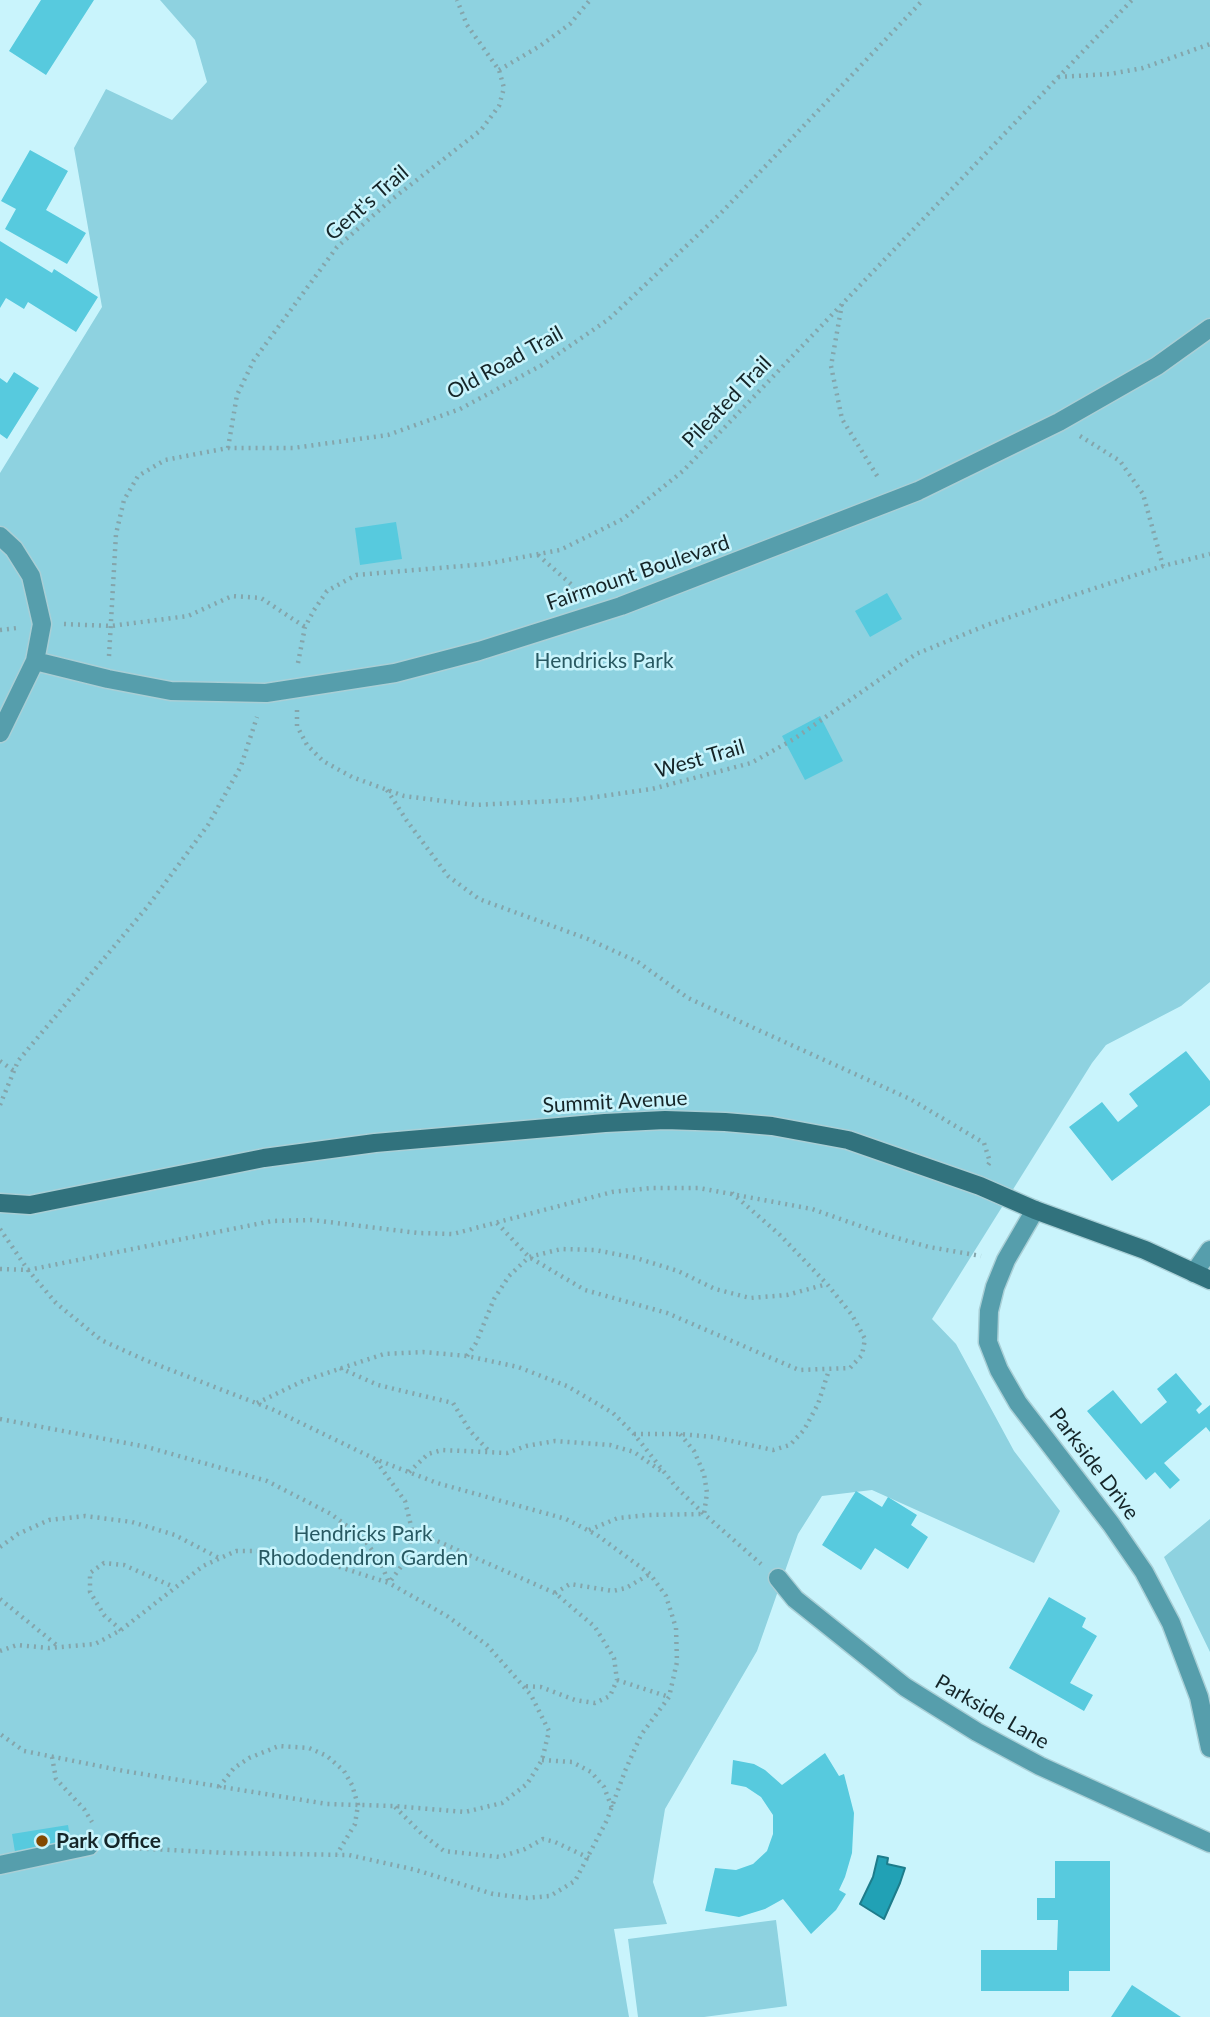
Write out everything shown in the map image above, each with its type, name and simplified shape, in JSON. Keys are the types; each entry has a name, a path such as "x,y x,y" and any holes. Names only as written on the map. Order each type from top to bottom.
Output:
{"street":[{"name":"Fairmount Boulevard","path":"35,661 171,691 265,693 395,673 479,650 591,615 720,569 918,491 1059,422 1157,366 1210,328"},
{"path":"0,536 32,576 42,624 35,661 0,733"},
{"name":"Summit Avenue","path":"0,1203 30,1205 264,1158 375,1143 665,1120 772,1126 835,1138 980,1186 1035,1210 1145,1250 1202,1276"},
{"name":"Parkside Drive","path":"1035,1210 1006,1260 995,1287 989,1311 988,1342 999,1370 1018,1403 1111,1524 1144,1572 1171,1623 1194,1685 1210,1748"},
{"path":"1202,1276 1210,1250"},
{"name":"Parkside Lane","path":"778,1578 795,1599 905,1687 977,1732 1040,1766 1210,1843"},
{"path":"0,1865 89,1846"}],"path":[{"path":"457,0 467,25 499,70 540,46 570,24 590,0"},
{"name":"Old Road Trail","path":"108,679 116,534 124,500 138,476 165,460 228,448 293,448 388,435 460,410 542,365 609,319 721,213 923,0"},
{"name":"Pileated Trail","path":"297,688 297,670 305,627 327,591 356,575 486,564 560,550 623,519 683,471 1132,0"},
{"path":"1057,77 1110,74 1143,68 1210,44"},
{"name":"Gent's Trail","path":"228,448 237,395 254,360 337,247 391,200 481,130 499,106 504,88 499,70"},
{"path":"842,303 831,366 842,419 892,501"},
{"path":"1059,422 1120,461 1143,494 1163,566"},
{"path":"538,554 572,585 591,615"},
{"name":"West Trail","path":"297,688 297,726 307,744 323,761 352,777 404,796 475,805 574,800 652,789 751,763 794,739 916,654 987,625 1163,566 1210,554"},
{"path":"0,630 42,624 111,626 188,616 232,596 261,598 305,627"},
{"path":"0,1105 18,1060 148,906 208,825 241,766 265,693"},
{"path":"386,789 448,876 480,899 588,939 638,962 688,998 910,1099 950,1121 984,1143 990,1161 980,1186"},
{"path":"0,1061 14,1071"},
{"path":"0,1269 28,1270 272,1221 312,1220 418,1233 453,1234 554,1205 612,1192 651,1188 699,1188 812,1209 929,1247 1006,1260"},
{"path":"497,1223 529,1256 585,1290 667,1313 799,1370 850,1368 862,1355 865,1339 852,1315 827,1284 780,1235 731,1193"},
{"path":"0,1229 28,1270 56,1303 101,1340 256,1403 375,1460 438,1483 566,1519 589,1530 650,1574 666,1596 676,1628 677,1662 669,1697 641,1735 589,1858 575,1881 550,1896 527,1898 493,1894 416,1870 349,1855 89,1846 92,1822 84,1809 56,1779 52,1757"},
{"path":"467,1356 476,1343 494,1299 509,1276 529,1256 561,1249 595,1250 626,1256 678,1272 715,1289 750,1298 787,1295 827,1284"},
{"path":"256,1403 339,1368 384,1354 423,1352 467,1356 518,1367 567,1386 613,1413 634,1434 664,1473 704,1514 778,1578"},
{"path":"339,1368 378,1385 414,1391 453,1403 470,1431 489,1451"},
{"path":"634,1434 713,1437 773,1450 790,1444 804,1430 818,1404 830,1370"},
{"path":"0,1419 147,1447 267,1480 331,1514 363,1538 380,1561 389,1583"},
{"path":"680,1434 694,1451 704,1474 707,1493 704,1514"},
{"path":"409,1472 428,1454 442,1450 507,1453 526,1446 555,1441 610,1445 634,1452 664,1473"},
{"path":"375,1460 405,1501 412,1530 408,1557 389,1583"},
{"path":"589,1530 618,1518 704,1514"},
{"path":"0,1548 18,1534 49,1520 85,1516 132,1522 175,1535 220,1559"},
{"path":"412,1530 555,1593 596,1626 614,1658 617,1680 610,1696 595,1703 575,1700 541,1687 523,1686"},
{"path":"0,1651 17,1645 59,1648 95,1644 121,1630 203,1566 236,1551 268,1551 318,1560 389,1583 447,1616 487,1645 531,1696 549,1731 542,1760 527,1784 502,1803 465,1812 327,1804 219,1787 24,1751 0,1734"},
{"path":"121,1630 104,1615 90,1592 90,1573 104,1563 124,1564 174,1588"},
{"path":"555,1593 570,1584 614,1591 626,1588 650,1574"},
{"path":"0,1599 59,1648"},
{"path":"617,1680 669,1697"},
{"path":"219,1787 234,1768 249,1758 279,1746 309,1748 327,1756 344,1771 358,1805 355,1824 337,1855"},
{"path":"542,1760 572,1762 591,1772 604,1787 612,1808"},
{"path":"394,1806 444,1852 500,1857 525,1849 542,1839 589,1858"}],"green space":[{"name":"Hendricks Park","path":"160,0 1210,0 1210,982 1181,1006 1106,1045 1092,1063 932,1319 956,1344 1014,1451 1060,1511 1034,1563 872,1490 822,1496 798,1534 757,1651 665,1809 653,1882 667,1924 614,1929 629,2017 0,2017 0,473 102,307 74,148 106,89 172,120 207,82 195,40"},
{"path":"1210,1519 1210,1652 1164,1557"},
{"path":"776,1920 787,2006 704,2017 638,2017 628,1939"}],"shaded area":[{"path":"878,1856 888,1858 887,1864 905,1868 884,1919 860,1904 873,1877"}],"building":[{"path":"41,0 94,0 46,75 9,51"},
{"path":"30,150 68,171 46,210 86,233 67,264 5,229 16,209 1,201"},
{"path":"0,241 52,273 54,269 98,297 76,332 28,302 24,309 6,298 0,308"},
{"path":"14,372 39,388 7,439 0,434 0,378 7,383"},
{"path":"396,522 402,559 360,565 355,528"},
{"path":"887,593 902,619 870,637 855,611"},
{"path":"820,716 843,761 805,780 782,736"},
{"path":"1186,1051 1210,1081 1210,1105 1112,1181 1069,1127 1102,1102 1118,1122 1138,1106 1129,1094"},
{"path":"1176,1373 1202,1404 1196,1410 1199,1414 1210,1405 1210,1432 1206,1427 1164,1463 1180,1480 1170,1489 1155,1472 1146,1480 1087,1411 1113,1390 1141,1424 1167,1402 1157,1389"},
{"path":"856,1491 882,1507 888,1497 917,1515 911,1525 928,1537 908,1569 875,1548 861,1570 822,1545"},
{"path":"1049,1597 1086,1618 1082,1627 1097,1636 1070,1683 1093,1695 1084,1711 1009,1668"},
{"path":"825,1753 839,1776 844,1774 854,1813 852,1853 839,1890 846,1894 836,1910 811,1934 783,1899 765,1909 739,1917 705,1911 715,1868 736,1870 753,1864 767,1851 773,1834 773,1815 761,1797 746,1787 731,1784 733,1760 754,1764 782,1785"},
{"name":"Park Office","path":"68,1825 72,1849 16,1858 12,1834"},
{"path":"1055,1861 1110,1861 1110,1971 1069,1971 1069,1991 981,1991 981,1950 1057,1950 1058,1920 1037,1920 1037,1898 1055,1898"},
{"path":"1132,1985 1181,2017 1111,2017"}],"place":[{"name":"Park Office","path":"42,1841"}],"park label":[{"name":"Hendricks Park Rhododendron Garden","path":"363,1546"}]}
